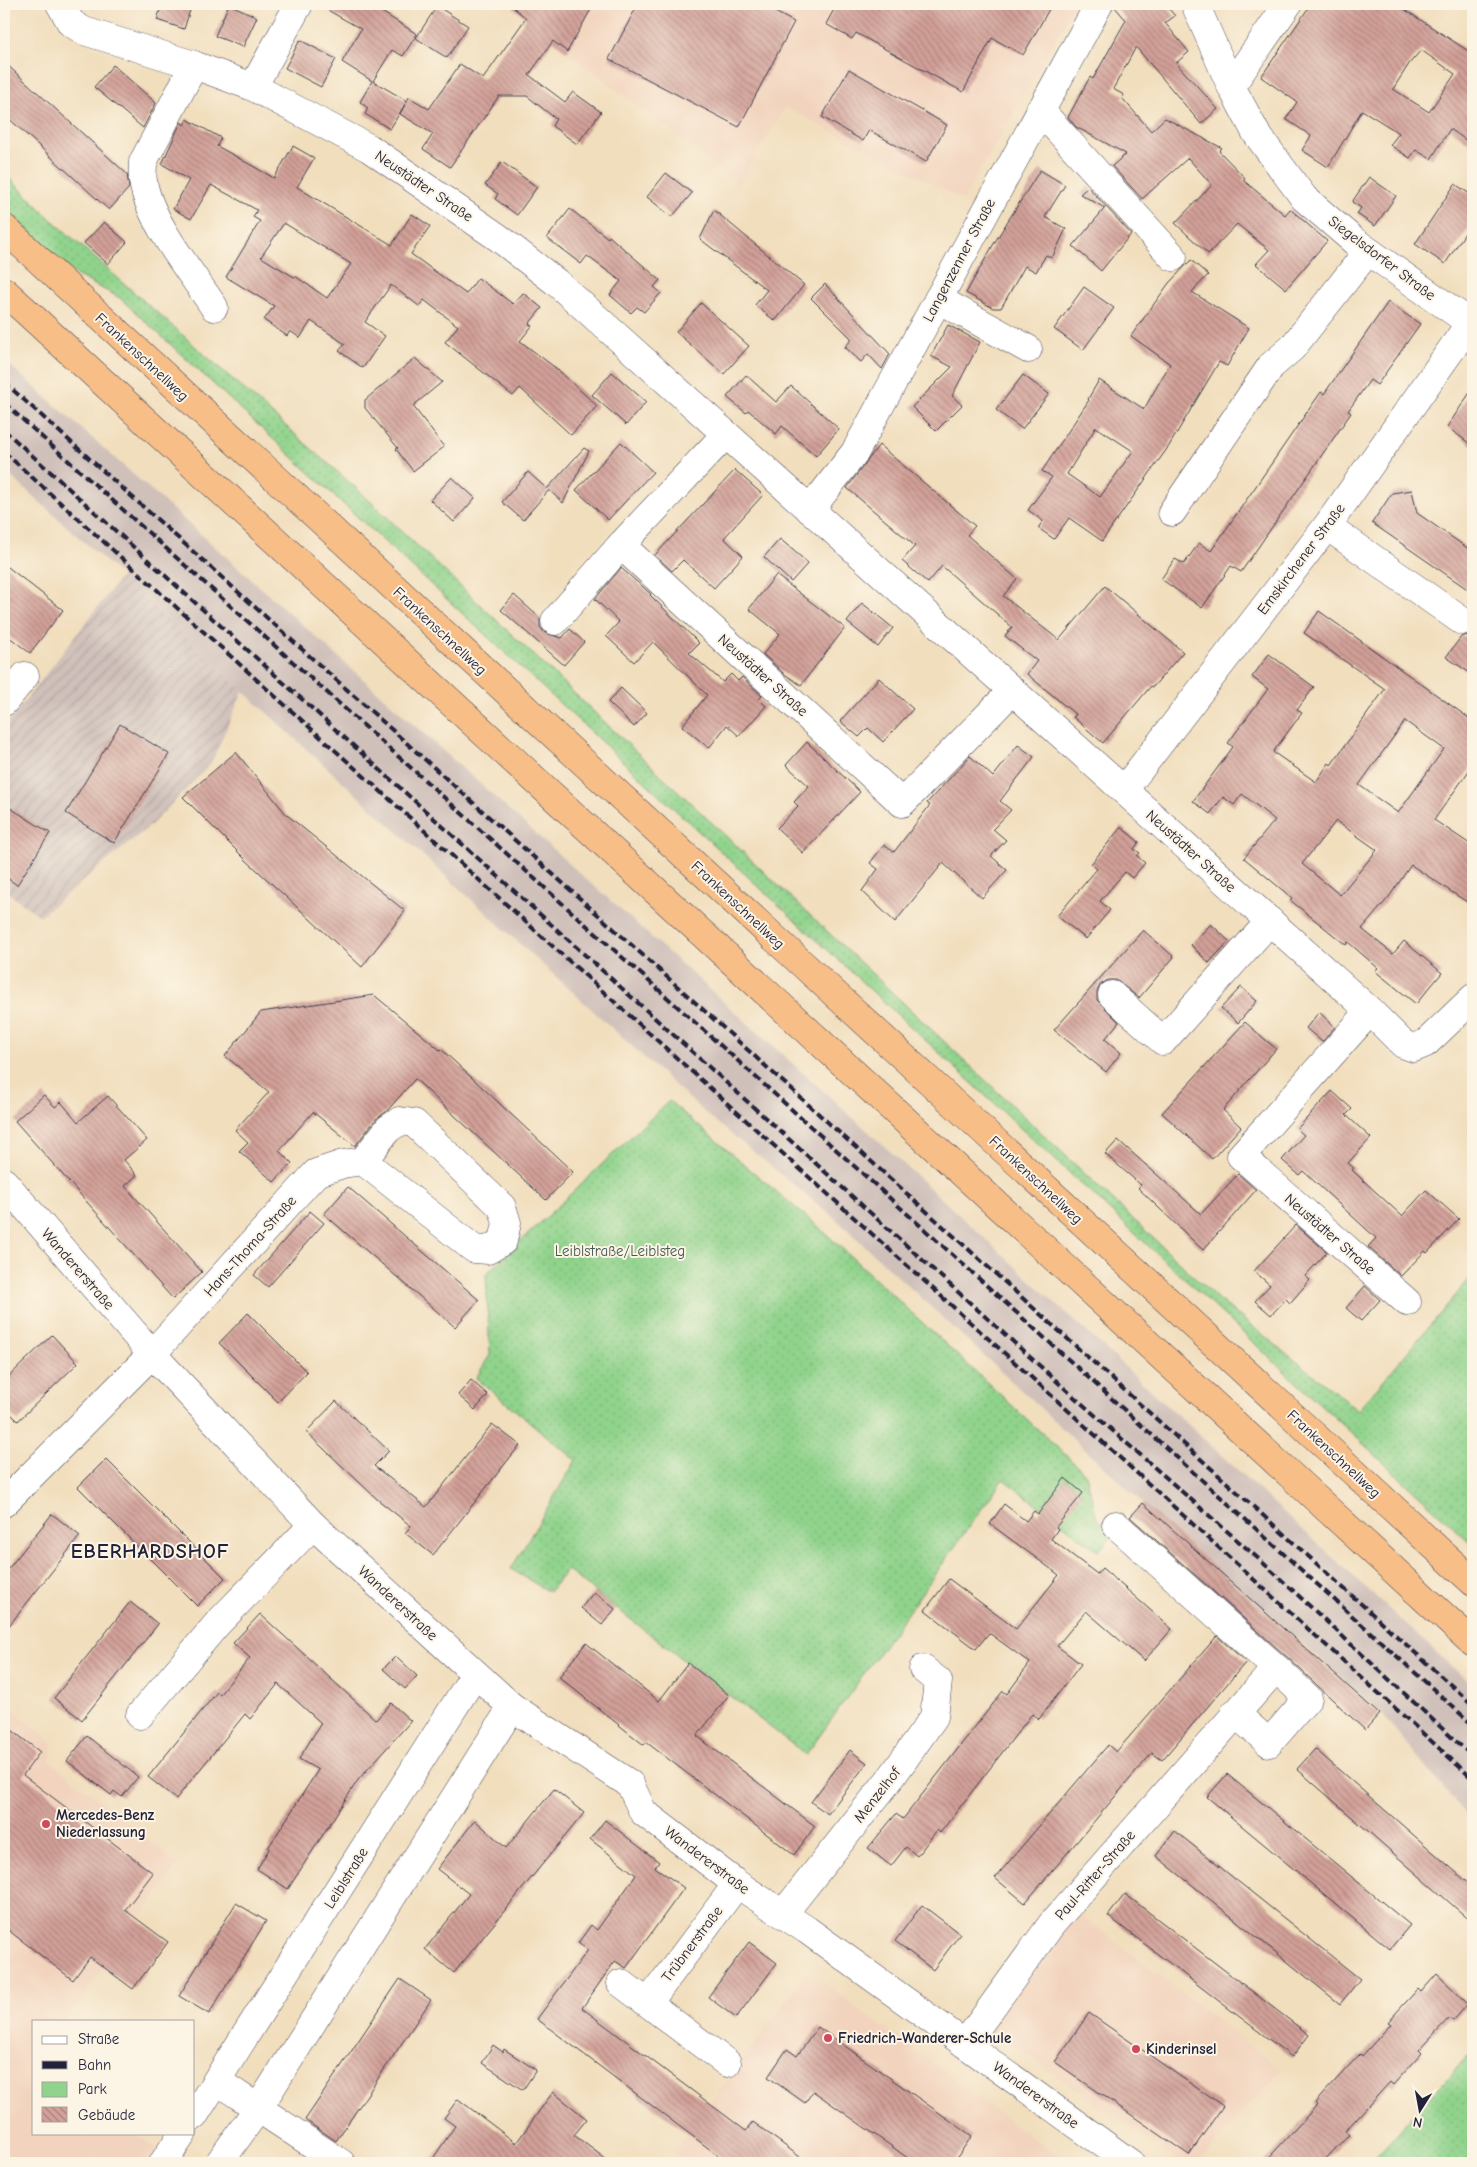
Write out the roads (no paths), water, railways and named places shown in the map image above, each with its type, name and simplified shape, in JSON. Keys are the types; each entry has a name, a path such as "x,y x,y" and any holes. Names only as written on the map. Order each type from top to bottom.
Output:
{"highway":[{"name":"Frankenschnellweg","path":"4,228 1473,1582"},
{"path":"4,291 1473,1644"}],"street":[{"path":"253,87 299,4"},
{"name":"Langenzenner Straße","path":"810,510 855,452 1099,4"},
{"name":"Siegelsdorfer Straße","path":"1195,4 1231,86 1256,133 1304,198 1368,251 1472,324"},
{"path":"1231,86 1288,4"},
{"name":"Neustädter Straße","path":"65,14 84,31 253,87 369,148 494,234 556,282 1270,921 1370,1011 1403,1044 1414,1048 1426,1043 1473,998"},
{"path":"194,66 143,162 142,179 156,217 214,307"},
{"path":"1040,110 1173,256"},
{"path":"1172,512 1271,366 1292,348 1368,251"},
{"path":"938,299 1028,348"},
{"name":"Emskirchener Straße","path":"1124,790 1327,526 1472,324"},
{"path":"555,621 620,545 726,434"},
{"path":"1327,526 1462,621"},
{"name":"Neustädter Straße","path":"620,545 902,803 1012,692"},
{"path":"4,702 25,676"},
{"path":"1112,996 1163,1041 1270,921"},
{"name":"Neustädter Straße","path":"1370,1011 1241,1156 1407,1302"},
{"path":"400,1121 414,1123 502,1207 507,1224 503,1241 488,1250 474,1249 363,1161 388,1128 400,1121"},
{"name":"Hans-Thoma-Straße","path":"152,1354 316,1173 343,1164 363,1161"},
{"name":"Wandererstraße","path":"4,1182 152,1354 313,1525 512,1707 630,1784 643,1812 737,1884 783,1914 1130,2163"},
{"path":"4,1503 152,1354"},
{"path":"140,1715 217,1624 313,1525"},
{"path":"1116,1525 1308,1698 1269,1743 1235,1714"},
{"name":"Menzelhof","path":"783,1914 893,1774 934,1717 938,1681 923,1668"},
{"name":"Paul-Ritter-Straße","path":"965,2044 1051,1925 1276,1668"},
{"name":"Leiblstraße","path":"195,2115 475,1674"},
{"path":"219,2163 258,2107 512,1707"},
{"name":"Trübnerstraße","path":"648,2003 737,1884"},
{"path":"621,1983 727,2063"},
{"path":"217,2082 341,2163"},
{"path":"163,2163 182,2134"}],"railway":[{"path":"4,382 605,921 1473,1705"},
{"path":"4,403 738,1061 1473,1725"},
{"path":"4,430 1072,1395 1261,1561 1473,1757"},
{"path":"4,452 1062,1405 1473,1779"}],"place":[{"name":"Mercedes-Benz Niederlassung","path":"46,1824"},
{"name":"Friedrich-Wanderer-Schule","path":"828,2038"},
{"name":"Kinderinsel","path":"1136,2049"}],"district":[{"name":"EBERHARDSHOF","path":"150,1551"}],"park label":[{"name":"Leiblstraße/Leiblsteg","path":"620,1251"}]}
